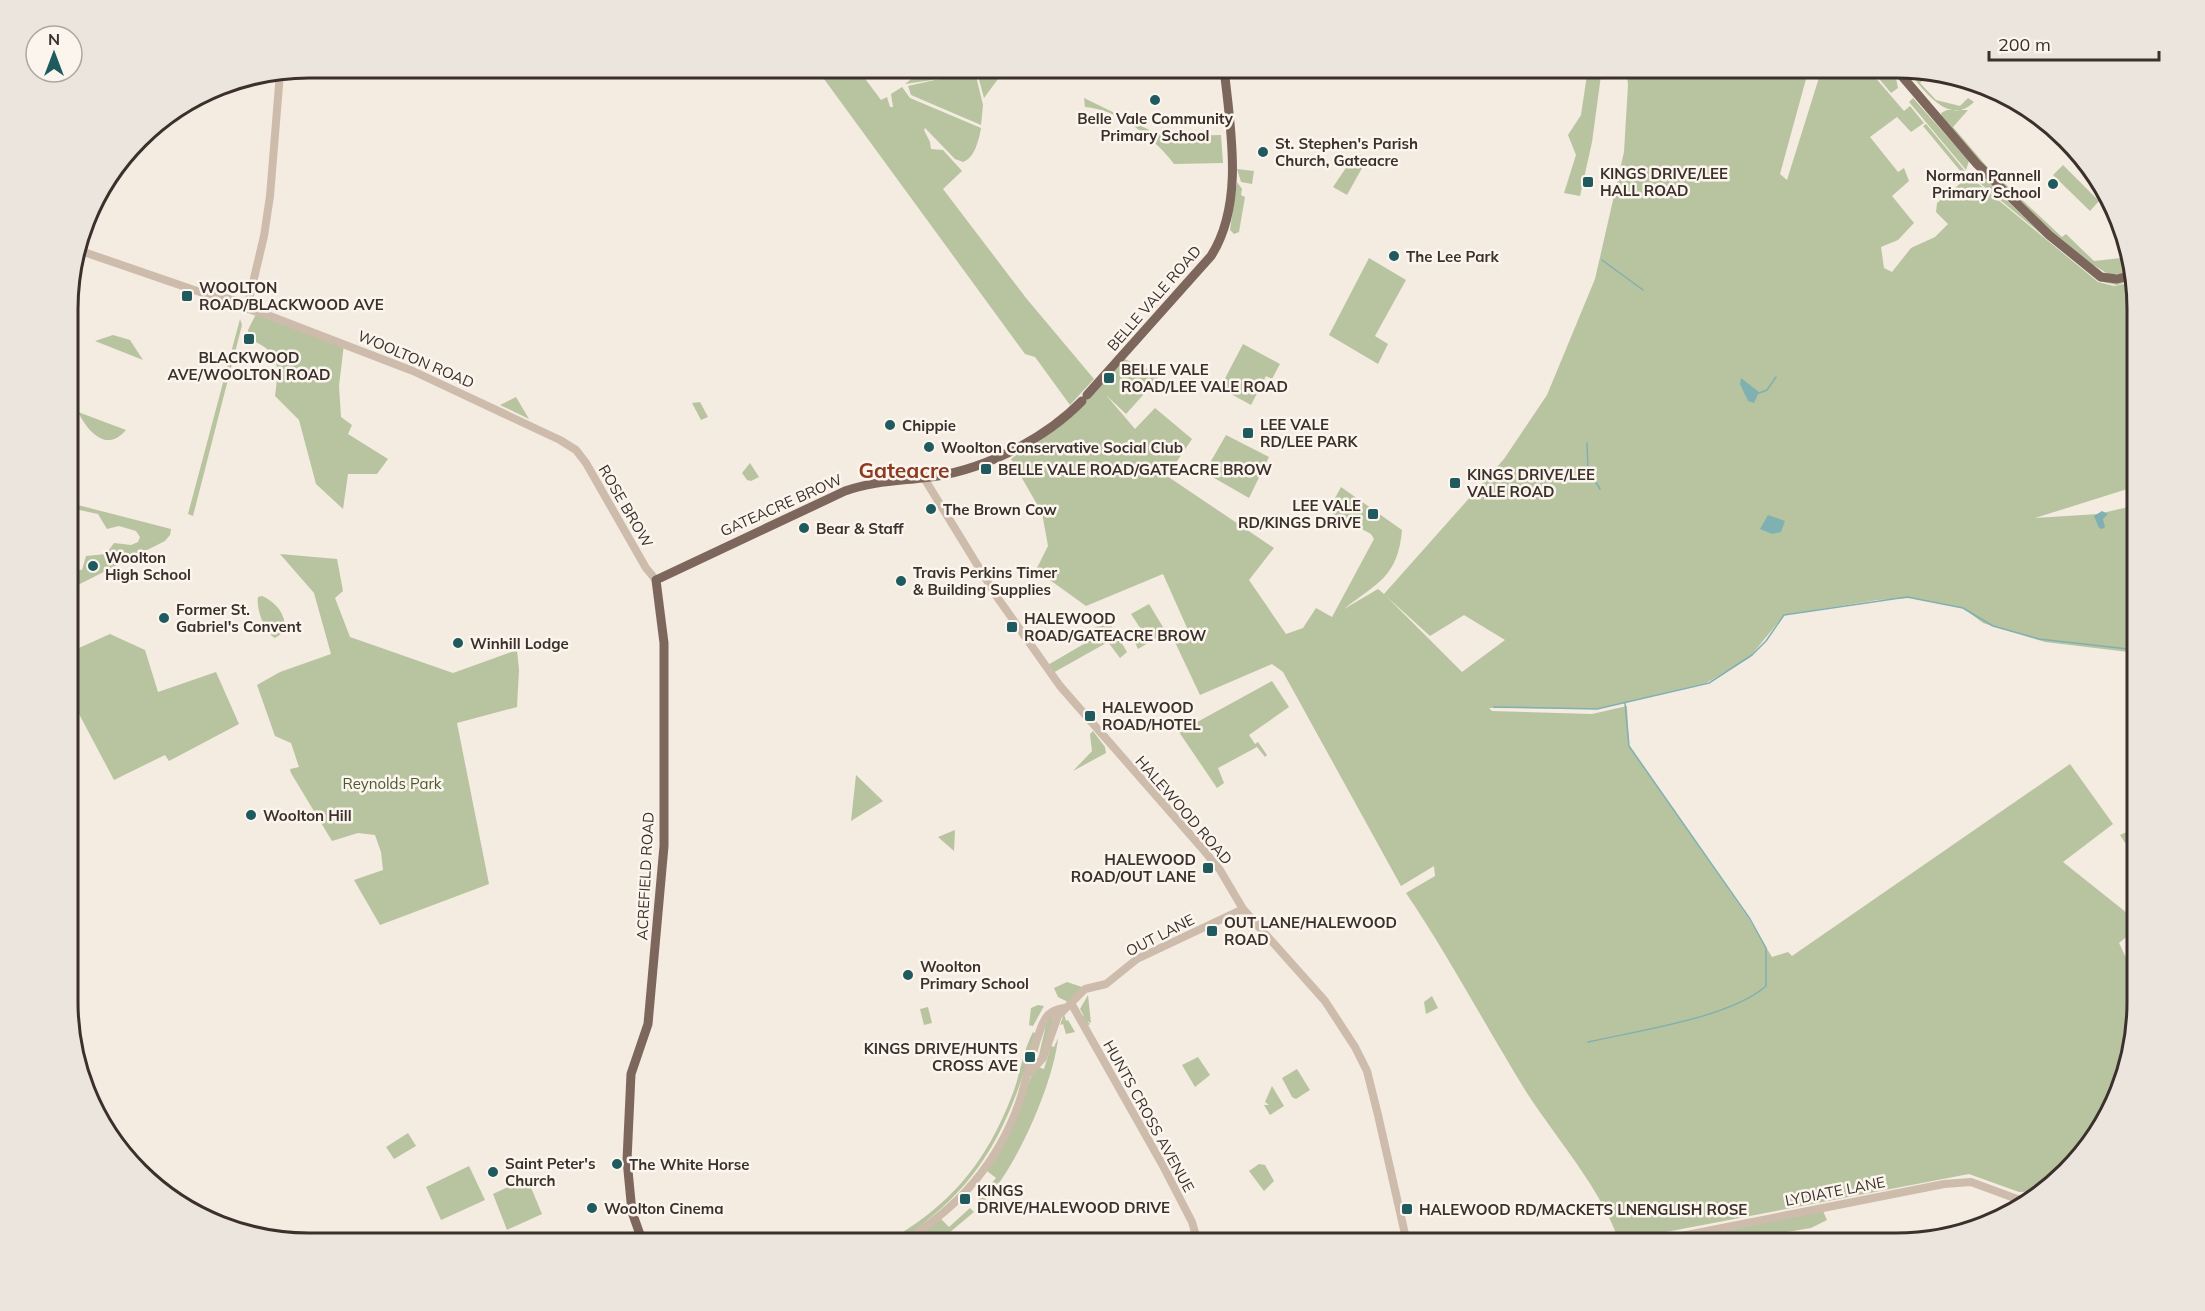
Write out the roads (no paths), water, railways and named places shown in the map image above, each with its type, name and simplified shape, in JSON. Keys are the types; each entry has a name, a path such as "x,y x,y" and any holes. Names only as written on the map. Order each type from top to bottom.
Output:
{"main road":[{"name":"BELLE VALE ROAD","path":"924,478 965,468 1011,452 1054,427 1085,398 1174,300 1218,243 1227,214 1232,165 1225,78"},
{"path":"1904,78 1977,164 2041,228 2101,277 2117,279 2125,277"},
{"name":"GATEACRE BROW","path":"656,580 845,491 876,483 924,478"},
{"name":"ACREFIELD ROAD","path":"640,1233 632,1212 627,1171 631,1074 648,1024 664,846 664,643 656,580"}],"street":[{"path":"246,308 269,206 279,80"},
{"name":"WOOLTON ROAD","path":"85,252 200,292 237,301 246,308 413,371 572,447"},
{"name":"ROSE BROW","path":"572,447 586,463 646,568 656,580"},
{"name":"HALEWOOD ROAD","path":"924,478 997,597 1060,686 1207,855 1243,909 1325,1001 1355,1047 1367,1071 1405,1233"},
{"name":"OUT LANE","path":"1068,1006 1085,989 1106,984 1137,959 1243,909"},
{"path":"915,1233 944,1214 964,1196 986,1168 1004,1139 1029,1073 1043,1058 1058,1016 1068,1006"},
{"name":"HUNTS CROSS AVENUE","path":"1068,1006 1162,1164 1192,1222 1195,1233"},
{"name":"LYDIATE LANE","path":"1697,1233 1944,1184 1971,1182 2017,1199"}],"water":[{"path":"1741,378 1759,392 1754,403 1748,401 1740,384"},
{"path":"2102,511 2108,514 2103,519 2105,527 2102,529 2099,528 2094,516"},
{"path":"1768,515 1785,521 1781,532 1772,534 1760,529"}],"waterway":[{"path":"1602,260 1643,290"},
{"path":"1759,393 1767,390 1776,377"},
{"path":"1587,443 1588,469 1600,489"},
{"path":"1494,707 1597,709 1709,683 1752,655 1766,641 1784,615 1907,597 1963,608 1993,626 2039,639 2127,649"},
{"path":"1588,1042 1707,1015 1730,1007 1766,986 1766,948 1750,919 1629,746 1625,703"}],"place":[{"name":"Belle Vale Community Primary School","path":"1155,100"},
{"name":"St. Stephen's Parish Church, Gateacre","path":"1263,152"},
{"name":"KINGS DRIVE/LEE HALL ROAD","path":"1588,182"},
{"name":"Norman Pannell Primary School","path":"2053,184"},
{"name":"The Lee Park","path":"1394,256"},
{"name":"WOOLTON ROAD/BLACKWOOD AVE","path":"187,296"},
{"name":"BLACKWOOD AVE/WOOLTON ROAD","path":"249,339"},
{"name":"BELLE VALE ROAD/LEE VALE ROAD","path":"1109,378"},
{"name":"Chippie","path":"890,425"},
{"name":"LEE VALE RD/LEE PARK","path":"1248,433"},
{"name":"Woolton Conservative Social Club","path":"929,447"},
{"name":"BELLE VALE ROAD/GATEACRE BROW","path":"986,469"},
{"name":"KINGS DRIVE/LEE VALE ROAD","path":"1455,483"},
{"name":"The Brown Cow","path":"931,509"},
{"name":"LEE VALE RD/KINGS DRIVE","path":"1373,514"},
{"name":"Bear & Staff","path":"804,528"},
{"name":"Woolton High School","path":"93,566"},
{"name":"Travis Perkins Timer & Building Supplies","path":"901,581"},
{"name":"Former St. Gabriel's Convent","path":"164,618"},
{"name":"HALEWOOD ROAD/GATEACRE BROW","path":"1012,627"},
{"name":"Winhill Lodge","path":"458,643"},
{"name":"HALEWOOD ROAD/HOTEL","path":"1090,716"},
{"name":"Woolton Hill","path":"251,815"},
{"name":"HALEWOOD ROAD/OUT LANE","path":"1208,868"},
{"name":"OUT LANE/HALEWOOD ROAD","path":"1212,931"},
{"name":"Woolton Primary School","path":"908,975"},
{"name":"KINGS DRIVE/HUNTS CROSS AVE","path":"1030,1057"},
{"name":"The White Horse","path":"617,1164"},
{"name":"Saint Peter's Church","path":"493,1172"},
{"name":"KINGS DRIVE/HALEWOOD DRIVE","path":"965,1199"},
{"name":"Woolton Cinema","path":"592,1208"},
{"name":"HALEWOOD RD/MACKETS LNENGLISH ROSE","path":"1407,1209"}],"district":[{"name":"Gateacre","path":"904,470"}],"park label":[{"name":"Reynolds Park","path":"392,783"}]}
